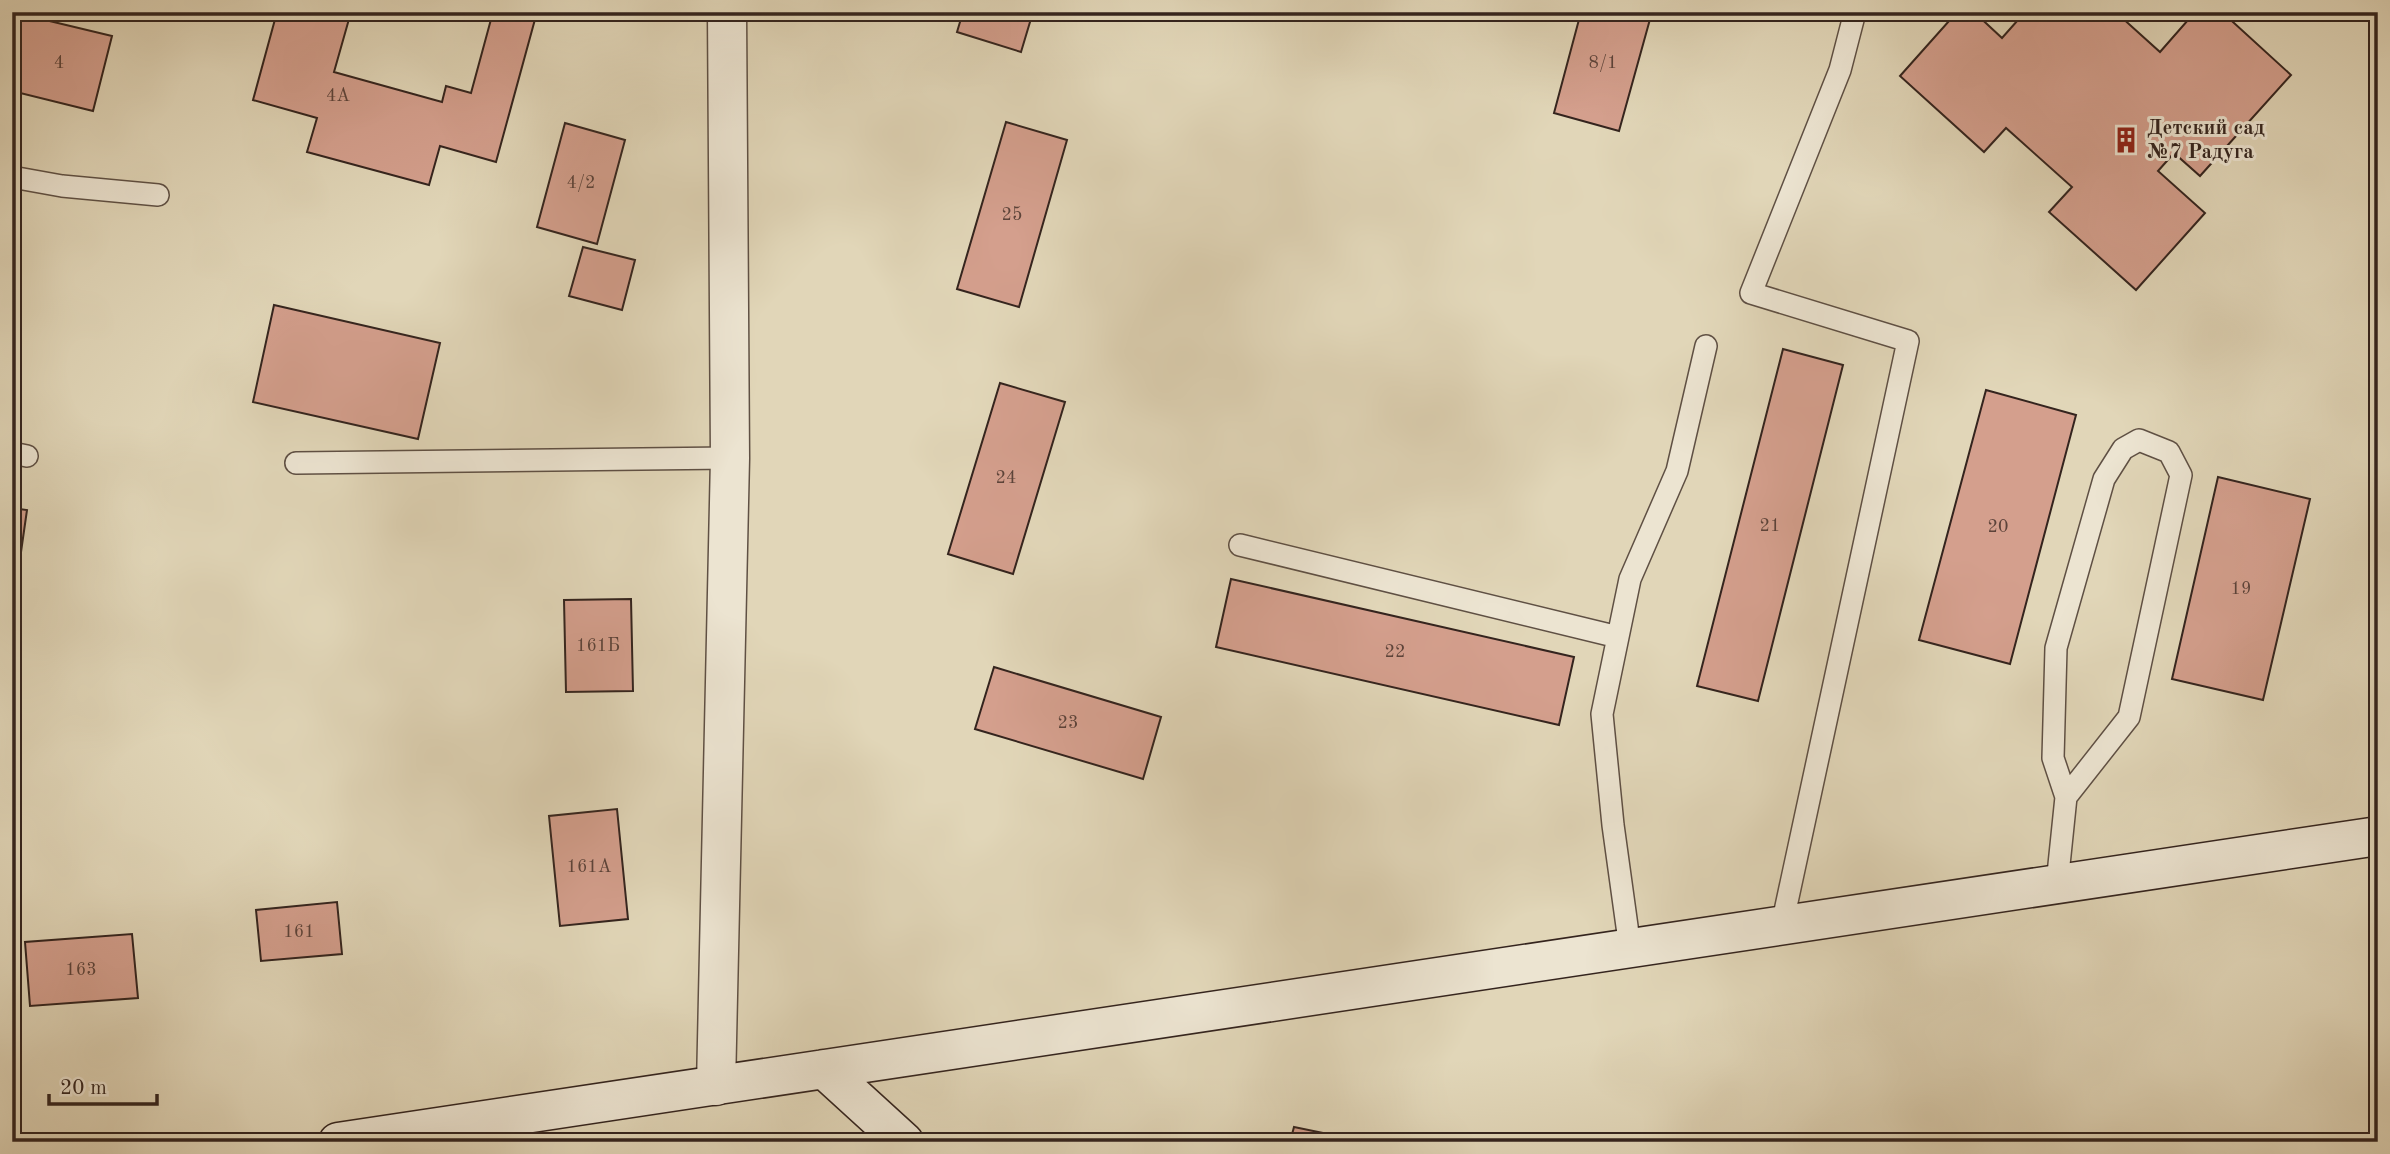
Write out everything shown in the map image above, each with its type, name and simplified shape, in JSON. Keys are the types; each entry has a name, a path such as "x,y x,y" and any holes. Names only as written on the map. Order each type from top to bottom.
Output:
{"main road":[{"path":"716,1086 730,458 727,12"},
{"path":"338,1142 2378,836"},
{"path":"824,1069 904,1142"}],"lane":[{"path":"1783,925 1908,341 1751,293 1840,70 1855,12"},
{"path":"12,177 62,186 158,195"},
{"path":"1630,948 1613,825 1602,714 1630,579 1677,471 1706,346"},
{"path":"2057,884 2066,797 2053,758 2056,648 2104,479 2123,449 2139,440 2169,452 2181,475 2129,717 2066,797"},
{"path":"296,463 730,458"},
{"path":"1240,545 1618,637"}],"building":[{"path":"12,12 112,36 93,111 12,91"},
{"path":"277,12 351,12 334,72 442,102 446,86 471,93 493,12 537,12 496,162 440,146 429,185 307,152 317,118 253,100"},
{"path":"963,12 1033,12 1021,52 957,32"},
{"path":"1581,12 1652,12 1619,131 1554,113"},
{"name":"Детский сад №7 Радуга","path":"1957,12 1974,12 2002,38 2025,12 2124,12 2120,16 2160,52 2195,12 2222,12 2291,75 2200,176 2174,153 2158,171 2205,213 2136,290 2049,212 2072,187 2006,128 1984,152 1900,76"},
{"path":"1006,122 1067,140 1019,307 957,289"},
{"path":"565,123 625,140 597,244 537,227"},
{"path":"583,247 635,260 622,310 569,296"},
{"path":"274,305 440,343 418,439 253,402"},
{"path":"1783,349 1843,365 1758,701 1697,686"},
{"path":"1000,383 1065,402 1013,574 948,554"},
{"path":"1986,390 2076,415 2010,664 1919,640"},
{"path":"2218,477 2310,499 2263,700 2172,679"},
{"path":"12,508 27,510 16,587 12,586"},
{"path":"1231,579 1574,657 1559,725 1216,647"},
{"path":"631,599 633,691 566,692 564,600"},
{"path":"994,667 1161,717 1143,779 975,729"},
{"path":"617,809 628,919 560,926 549,816"},
{"path":"337,902 342,954 261,961 256,910"},
{"path":"132,934 138,998 30,1006 25,942"},
{"path":"1294,1127 1333,1135 1332,1142 1290,1142"}],"place":[{"name":"Детский сад №7 Радуга","path":"2126,140"}]}
